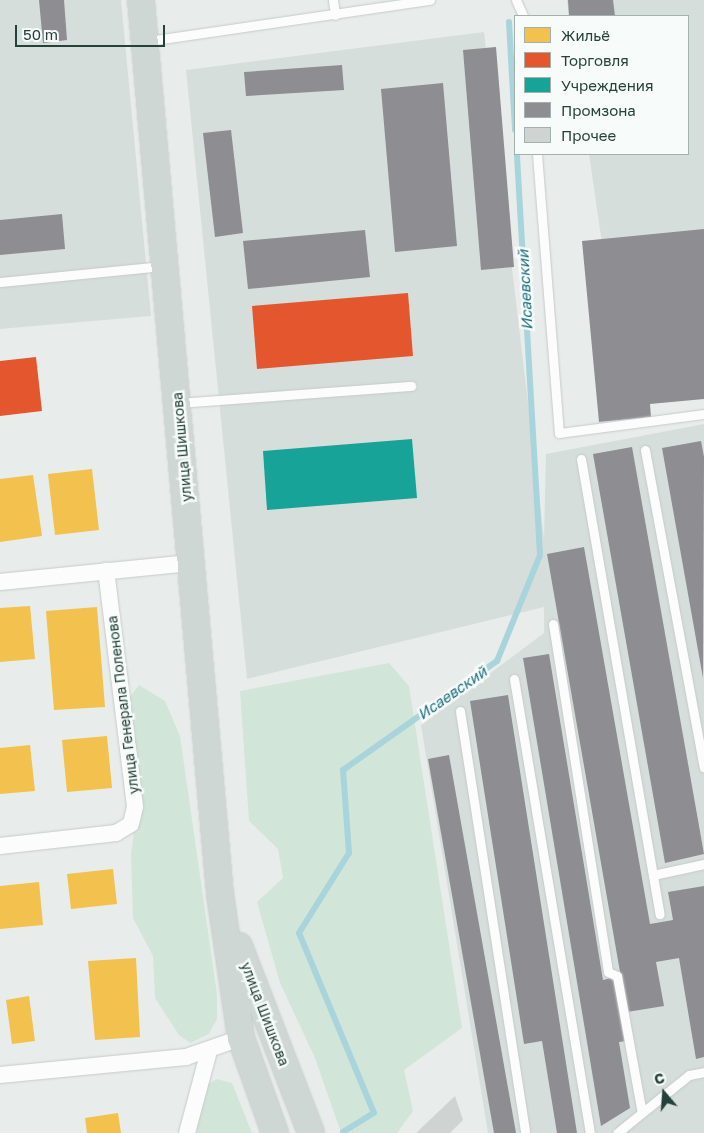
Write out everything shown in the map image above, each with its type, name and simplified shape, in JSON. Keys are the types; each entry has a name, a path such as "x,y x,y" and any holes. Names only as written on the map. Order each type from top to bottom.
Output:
{"main road":[{"name":"улица Шишкова","path":"141,0 220,894 241,1038 275,1133"},
{"name":"улица Шишкова","path":"220,894 311,1133"}],"street":[{"path":"0,582 192,563"},
{"name":"улица Генерала Поленова","path":"0,846 116,834 130,824 135,806 106,572"},
{"path":"0,1075 208,1051 241,1038"},
{"path":"187,1133 208,1051"}],"lane":[{"path":"333,0 335,15"},
{"path":"145,41 430,0"},
{"path":"516,0 523,15"},
{"path":"537,155 559,433 704,414"},
{"path":"0,282 165,266"},
{"path":"178,403 411,386"},
{"path":"645,450 704,768"},
{"path":"581,458 660,914"},
{"path":"553,624 608,972 618,976 642,1113"},
{"path":"514,679 590,1133"},
{"path":"460,711 525,1133"},
{"path":"653,875 704,864"},
{"path":"617,1133 689,1075 704,1072"},
{"path":"689,1075 704,1078"}],"shaded area":[{"path":"0,0 121,0 151,316 0,329"},
{"path":"567,0 704,0 704,387 625,402 589,155 689,155 689,15 569,15"},
{"path":"484,32 544,538 546,454 704,424 704,1133 488,1133 421,725 544,633 544,607 247,679 186,70"}],"green space":[{"path":"389,663 409,686 462,1028 404,1070 413,1111 397,1133 341,1133 315,1058 280,983 257,902 283,878 278,849 249,821 240,691"},
{"path":"139,685 165,701 180,736 217,994 217,1019 209,1034 190,1043 179,1035 155,998 153,956 133,918 131,854 138,805 126,702"},
{"path":"217,1079 232,1083 252,1133 193,1133 205,1086"}],"building: Жильё":[{"path":"92,469 99,530 55,535 48,474"},
{"path":"33,475 42,536 0,542 0,479"},
{"path":"30,606 35,659 0,662 0,608"},
{"path":"97,607 105,707 54,710 46,611"},
{"path":"107,736 112,788 67,792 62,740"},
{"path":"30,745 35,791 0,794 0,748"},
{"path":"113,869 117,904 71,909 67,874"},
{"path":"39,882 43,925 0,929 0,886"},
{"path":"136,958 140,1037 95,1040 88,961"},
{"path":"29,996 35,1041 12,1044 6,1000"},
{"path":"118,1113 121,1133 87,1133 85,1118"}],"building: Торговля":[{"path":"408,293 413,356 257,369 252,306"},
{"path":"36,357 42,411 0,416 0,361"}],"building: Учреждения":[{"path":"412,439 417,498 267,510 263,451"}],"building: Промзона":[{"path":"39,0 64,0 67,40 43,43"},
{"path":"568,0 613,0 615,15 569,15"},
{"path":"496,47 514,267 481,270 463,50"},
{"path":"342,65 344,90 246,96 244,72"},
{"path":"443,83 457,246 395,252 381,89"},
{"path":"231,130 243,233 215,237 203,133"},
{"path":"62,214 65,249 0,255 0,220"},
{"path":"704,229 704,399 650,404 651,417 599,422 582,241"},
{"path":"365,230 370,277 248,289 243,241"},
{"path":"701,441 704,457 703,678 662,448"},
{"path":"632,447 704,854 665,863 593,454"},
{"path":"584,547 650,924 673,920 668,892 704,886 704,1057 696,1059 679,958 656,962 664,1006 627,1012 547,554"},
{"path":"549,654 603,980 615,977 626,1041 619,1042 630,1108 601,1126 523,658"},
{"path":"508,695 577,1133 557,1133 542,1041 524,1044 470,701"},
{"path":"449,755 516,1133 494,1133 428,759"}],"building: Прочее":[{"path":"455,1096 463,1120 450,1133 416,1133"}],"waterway":[{"name":"Исаевский","path":"509,22 514,112"},
{"name":"Исаевский","path":"343,1132 374,1113 299,933 349,853 343,770 497,661 540,555 517,155"}]}
